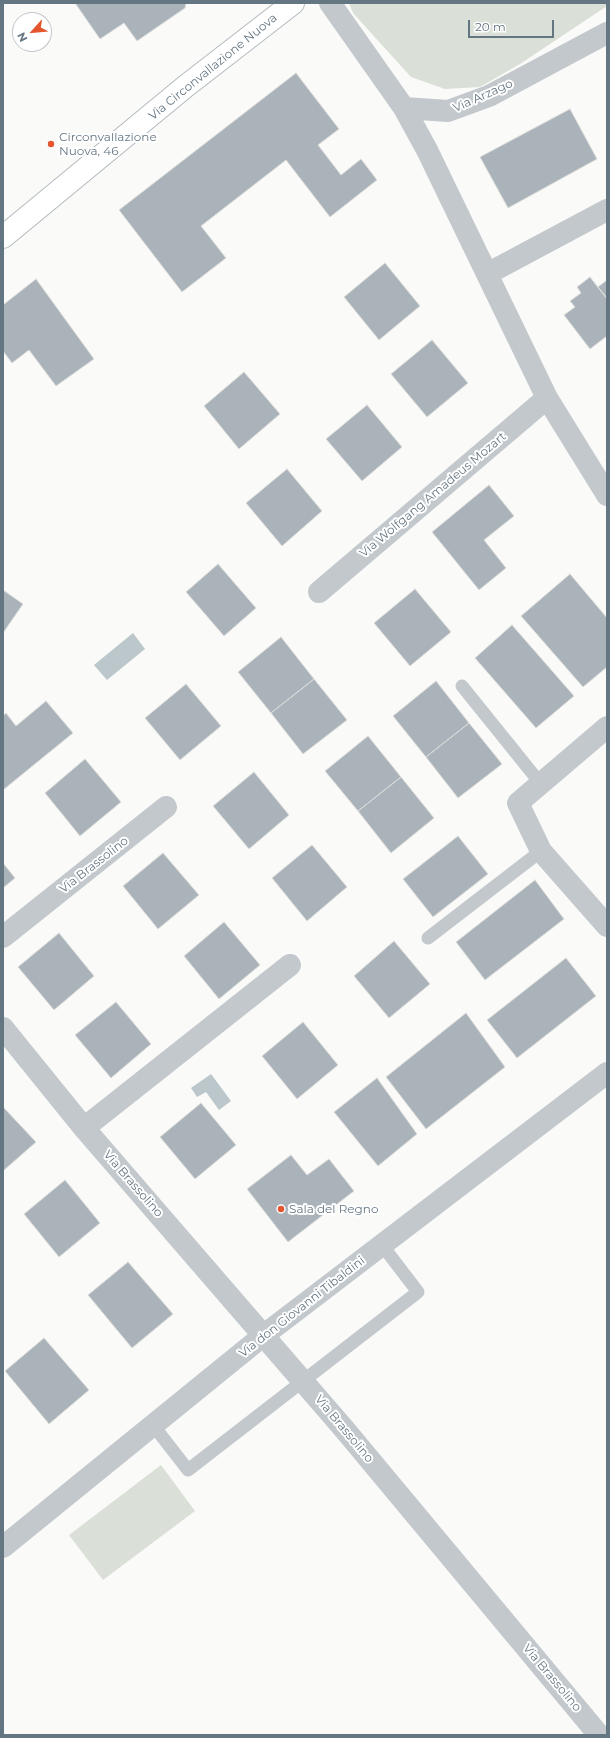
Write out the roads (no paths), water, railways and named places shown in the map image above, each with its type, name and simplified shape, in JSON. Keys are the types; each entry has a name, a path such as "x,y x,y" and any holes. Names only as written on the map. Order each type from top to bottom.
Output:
{"main road":[{"name":"Via Circonvallazione Nuova","path":"3,237 186,86 293,3"}],"street":[{"path":"330,3 404,108 427,150 547,398 607,494"},
{"name":"Via Arzago","path":"404,108 448,112 489,96 607,33"},
{"path":"487,274 607,210"},
{"name":"Via Wolfgang Amadeus Mozart","path":"319,592 547,398"},
{"path":"607,727 518,803 541,851 607,926"},
{"name":"Via Brassolino","path":"3,937 166,807"},
{"path":"84,1128 290,964"},
{"name":"Via Brassolino","path":"3,1028 84,1128 303,1381 599,1735"},
{"name":"Via don Giovanni Tibaldini","path":"3,1547 264,1336 607,1073"}],"lane":[{"path":"462,686 541,784"},
{"path":"428,938 541,851"},
{"path":"154,1425 188,1470 418,1292 382,1245"}],"place":[{"name":"Circonvallazione Nuova, 46","path":"51,144"},
{"name":"Sala del Regno","path":"281,1209"}]}
